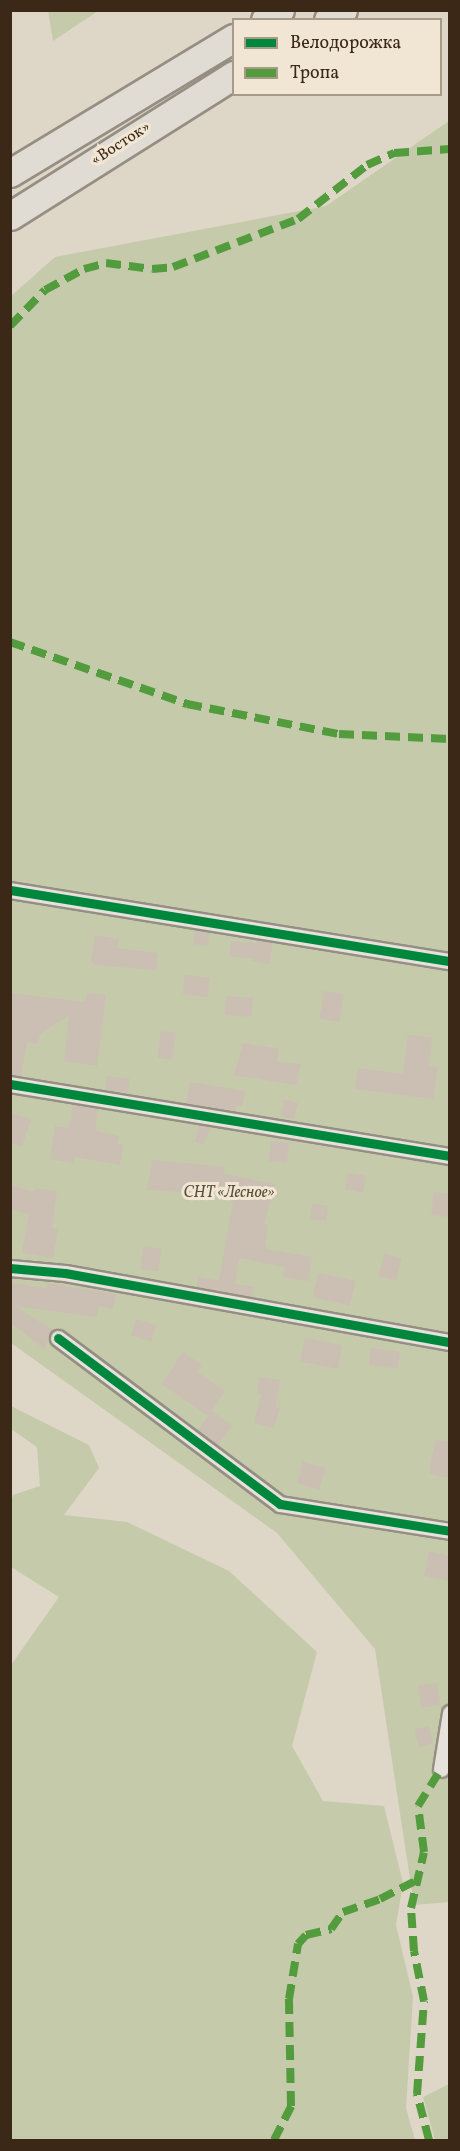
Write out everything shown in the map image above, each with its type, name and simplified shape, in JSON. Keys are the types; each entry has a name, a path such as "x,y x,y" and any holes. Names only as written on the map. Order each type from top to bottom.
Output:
{"highway":[{"name":"«Восток»","path":"10,173 232,39"},
{"name":"«Восток»","path":"10,216 232,76"}],"street":[{"path":"10,890 450,961"},
{"path":"10,1084 450,1156"},
{"path":"10,1268 65,1273 450,1342"},
{"path":"58,1338 280,1504 450,1531"},
{"path":"441,1769 449,1717"}],"green space":[{"path":"48,10 98,10 98,11 53,41"},
{"name":"СНТ «Лесное»","path":"449,121 449,1902 414,1905 375,1649 277,1533 11,1343 10,297 55,257 326,206"},
{"path":"11,1406 89,1445 99,1468 64,1515 127,1522 229,1571 317,1652 292,1746 323,1801 384,1806 403,1883 396,1925 413,1997 406,2108 415,2140 11,2140 11,1665 59,1597 11,1567 11,1502 13,1495 40,1486 37,1447 11,1429"},
{"path":"449,2084 449,2140 435,2140 423,2097"}],"building":[{"path":"195,930 210,932 208,946 193,944"},
{"path":"95,935 119,939 117,948 158,953 156,970 95,965 91,961"},
{"path":"256,940 273,942 269,964 252,961 253,958 230,957 231,941 256,943"},
{"path":"185,975 210,978 207,997 183,994"},
{"path":"324,991 344,994 339,1022 320,1019"},
{"path":"10,993 85,1002 87,993 106,995 97,1066 64,1061 69,1015 40,1034 38,1044 27,1042 21,1076 10,1074"},
{"path":"226,996 253,998 252,1017 225,1015"},
{"path":"161,1031 176,1033 172,1060 157,1058"},
{"path":"408,1035 432,1038 429,1066 438,1067 433,1099 355,1089 358,1068 403,1074"},
{"path":"243,1043 279,1049 277,1062 301,1064 296,1085 234,1075"},
{"path":"107,1076 130,1079 128,1093 105,1090"},
{"path":"190,1082 245,1091 242,1106 236,1106 236,1111 186,1103"},
{"path":"284,1100 298,1103 294,1120 280,1117"},
{"path":"73,1104 98,1108 95,1131 119,1136 117,1144 123,1145 120,1165 74,1157 73,1163 50,1159 55,1126 69,1128"},
{"path":"10,1113 31,1119 22,1146 10,1143"},
{"path":"199,1125 210,1127 204,1145 195,1142"},
{"path":"271,1141 289,1143 287,1163 269,1161"},
{"path":"152,1160 225,1167 224,1174 275,1184 264,1224 268,1225 265,1244 268,1249 312,1257 308,1281 283,1277 285,1267 239,1258 235,1284 254,1287 252,1297 197,1287 198,1277 219,1281 234,1195 147,1190"},
{"path":"348,1173 366,1176 363,1193 345,1190"},
{"path":"10,1185 35,1192 35,1188 57,1191 52,1228 58,1229 53,1258 22,1253 29,1214 10,1209"},
{"path":"434,1192 450,1194 447,1217 431,1215"},
{"path":"312,1204 328,1206 326,1221 310,1219"},
{"path":"144,1246 162,1249 158,1272 140,1269"},
{"path":"384,1254 402,1258 396,1280 379,1276"},
{"path":"318,1273 355,1281 350,1305 313,1297"},
{"path":"10,1283 46,1288 47,1283 116,1294 113,1309 99,1306 97,1317 15,1306 53,1330 44,1349 10,1322"},
{"path":"136,1319 156,1325 151,1341 131,1335"},
{"path":"305,1338 342,1345 338,1369 300,1362"},
{"path":"371,1348 400,1352 397,1369 369,1365"},
{"path":"183,1352 202,1365 197,1372 225,1391 208,1416 162,1384"},
{"path":"259,1377 280,1380 276,1407 280,1408 274,1428 254,1423 261,1394 257,1393"},
{"path":"212,1411 232,1426 218,1445 198,1430"},
{"path":"435,1440 450,1442 450,1478 429,1474"},
{"path":"303,1462 325,1468 320,1489 297,1483"},
{"path":"429,1551 450,1556 450,1581 424,1576"},
{"path":"437,1683 440,1705 421,1707 418,1686"},
{"path":"429,1726 433,1744 418,1747 414,1729"}],"marked path":[{"path":"10,326 45,290 84,269 106,263 152,269 173,267 298,219 367,165 394,153 450,149"},
{"path":"10,642 187,704 339,734 450,739"},
{"path":"429,2140 417,2094 424,2001 414,1951 411,1908 424,1852 418,1806 441,1769"},
{"path":"274,2140 291,2106 289,1999 298,1944 306,1935 331,1929 343,1912 380,1899 419,1879"}],"cycle path":[{"path":"10,890 450,961"},
{"path":"10,1084 450,1156"},
{"path":"10,1268 65,1273 450,1342"},
{"path":"58,1338 280,1504 450,1531"}]}
